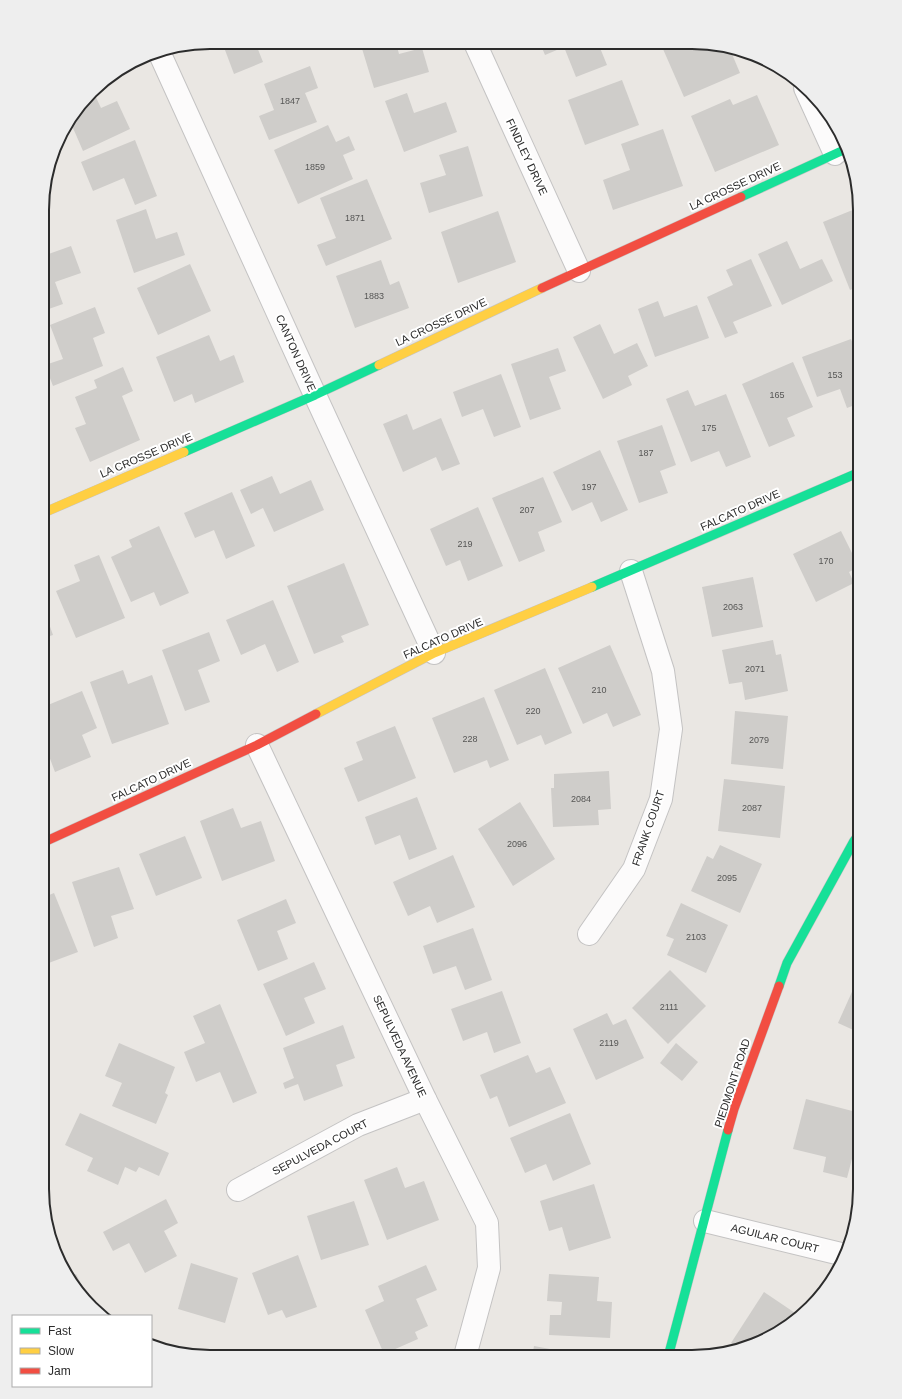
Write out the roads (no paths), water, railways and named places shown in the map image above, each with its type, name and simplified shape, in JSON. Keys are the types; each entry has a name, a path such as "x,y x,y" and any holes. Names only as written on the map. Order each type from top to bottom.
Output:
{"street":[{"name":"FINDLEY DRIVE","path":"478,49 579,271"},
{"name":"CANTON DRIVE","path":"161,57 434,653"},
{"path":"816,108 841,151"},
{"name":"LA CROSSE DRIVE","path":"49,509 315,395 579,271 841,151"},
{"name":"FALCATO DRIVE","path":"49,840 257,745 434,653 631,571 853,475"},
{"name":"FRANK COURT","path":"589,934 634,869 661,799 672,729 663,671 631,571"},
{"name":"SEPULVEDA AVENUE","path":"257,745 425,1099 487,1223 489,1268 467,1350"},
{"name":"PIEDMONT ROAD","path":"670,1350 734,1109 787,963 853,844"},
{"name":"SEPULVEDA COURT","path":"238,1190 358,1125 425,1099"},
{"name":"AGUILAR COURT","path":"705,1221 839,1255"}]}
